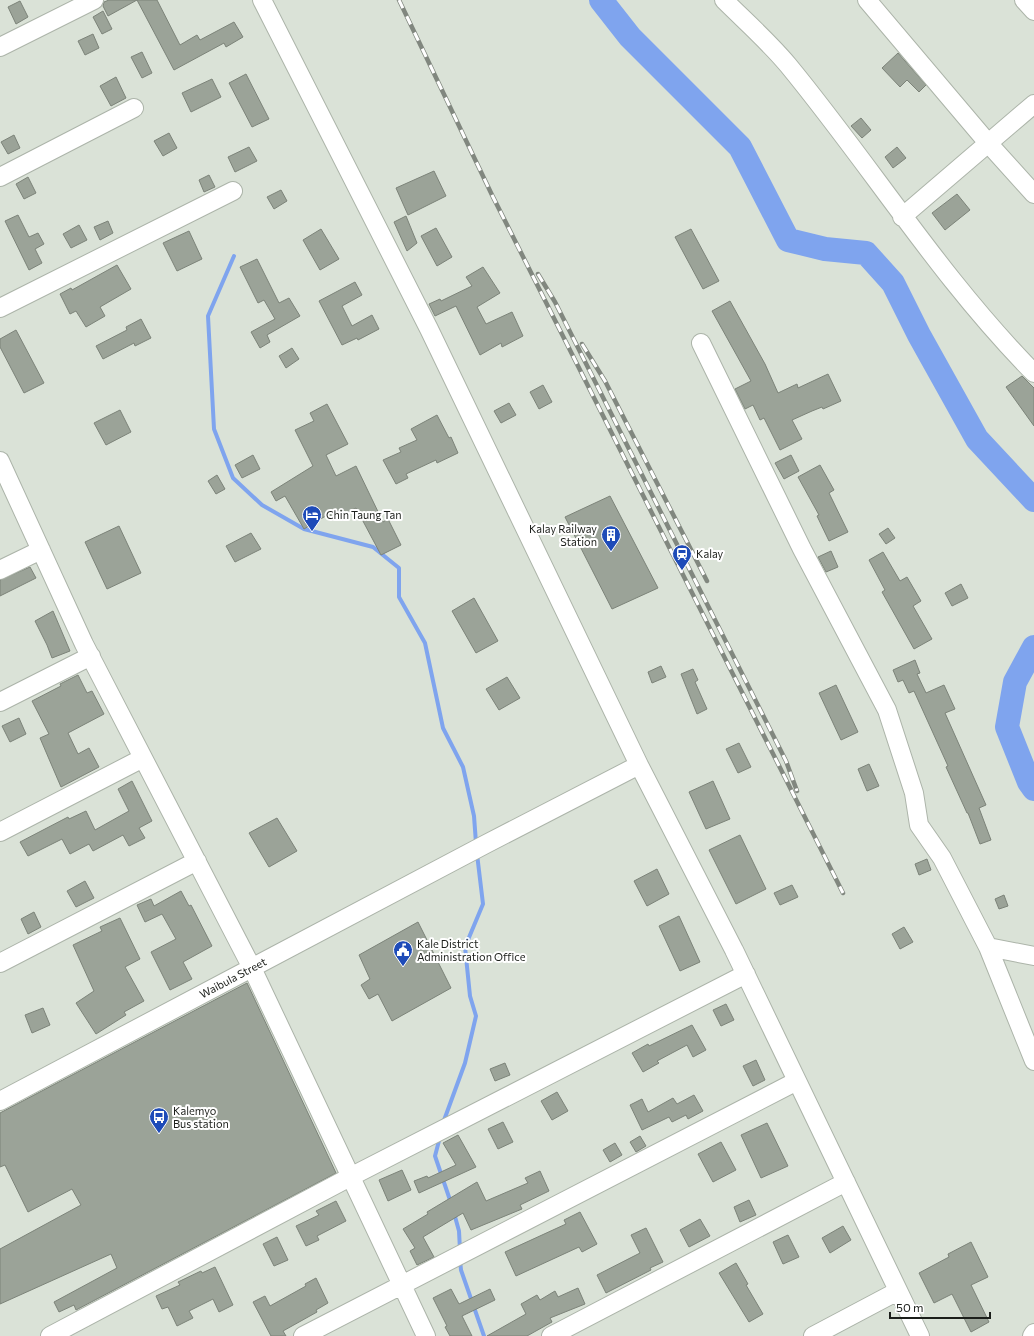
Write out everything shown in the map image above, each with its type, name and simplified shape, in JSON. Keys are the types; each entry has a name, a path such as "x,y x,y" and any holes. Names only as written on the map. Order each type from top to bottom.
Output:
{"street":[{"path":"0,47 94,0"},
{"path":"262,0 429,329 639,766 746,974 920,1336"},
{"path":"724,0 787,64 918,238 1003,342 1034,373"},
{"path":"867,0 988,143 1034,194"},
{"path":"1024,0 1034,11"},
{"path":"902,217 1034,104"},
{"path":"0,177 134,108"},
{"path":"0,308 232,191"},
{"path":"701,342 802,549 887,710 914,793 920,825 942,858 988,947 1034,1061"},
{"path":"0,461 91,656 252,968 352,1176 426,1336"},
{"path":"0,570 41,550"},
{"path":"0,702 91,656"},
{"path":"0,832 143,758"},
{"name":"Waibula Street","path":"0,1101 466,854 639,766"},
{"path":"0,963 197,862"},
{"path":"988,947 1034,956"},
{"path":"50,1336 352,1176 746,974"},
{"path":"303,1336 797,1081"},
{"path":"551,1336 846,1182"},
{"path":"813,1336 898,1291"}],"building":[{"path":"109,0 137,0 108,16 103,6 104,2"},
{"path":"137,0 157,0 180,45 197,35 200,40 234,22 243,37 226,47 224,43 174,70"},
{"path":"20,1 28,17 16,24 8,7"},
{"path":"103,11 112,29 102,34 93,17"},
{"path":"93,34 99,48 85,55 78,41"},
{"path":"142,52 152,73 142,78 131,57"},
{"path":"898,53 926,85 919,92 907,80 900,87 882,68"},
{"path":"246,74 269,119 252,127 229,83"},
{"path":"116,77 126,98 111,106 100,86"},
{"path":"212,79 221,97 191,112 182,93"},
{"path":"861,118 871,130 862,138 851,126"},
{"path":"169,133 177,148 163,156 154,141"},
{"path":"14,135 20,148 8,154 1,142"},
{"path":"249,147 257,161 235,172 228,157"},
{"path":"897,147 906,158 893,168 885,157"},
{"path":"434,171 446,196 408,215 396,188"},
{"path":"209,175 215,187 204,192 199,180"},
{"path":"28,177 36,193 24,199 16,184"},
{"path":"281,190 287,201 274,209 267,197"},
{"path":"957,194 970,210 945,230 932,213"},
{"path":"18,215 29,237 38,233 44,244 35,249 42,263 29,270 5,221"},
{"path":"406,216 417,243 407,251 394,222"},
{"path":"108,221 113,233 100,240 94,227"},
{"path":"79,225 87,240 71,248 63,234"},
{"path":"436,228 452,257 437,266 421,236"},
{"path":"321,229 339,259 320,270 303,240"},
{"path":"691,229 719,281 703,289 675,237"},
{"path":"189,231 202,259 177,271 163,243"},
{"path":"257,259 279,303 289,298 300,316 267,335 270,342 260,348 251,332 275,319 264,300 258,303 240,267"},
{"path":"117,265 131,289 100,307 105,316 86,327 76,311 70,314 60,294 71,288 72,290"},
{"path":"483,267 500,293 477,307 486,324 512,312 523,336 502,347 501,343 480,355 456,306 435,316 429,304 440,299 441,301 472,286 466,277"},
{"path":"355,282 362,295 342,306 352,326 372,315 379,329 358,340 357,338 342,345 319,301"},
{"path":"730,301 765,364 778,393 797,384 798,388 828,374 841,401 823,409 822,407 792,420 802,439 780,450 764,418 760,420 753,405 745,409 735,389 751,381 712,311"},
{"path":"141,319 151,338 135,346 134,343 103,359 96,346 127,330 126,327"},
{"path":"16,330 44,383 24,393 0,347 0,339"},
{"path":"292,348 299,359 286,368 279,356"},
{"path":"1022,376 1034,388 1034,426 1006,387"},
{"path":"543,385 552,402 539,409 530,392"},
{"path":"509,403 516,415 501,423 494,411"},
{"path":"327,404 348,444 326,455 336,476 356,466 383,522 388,519 401,545 381,555 356,508 332,520 329,514 304,529 285,496 276,501 271,492 313,466 295,430 314,421 310,413"},
{"path":"120,410 131,432 106,445 94,423"},
{"path":"437,415 449,438 451,437 458,453 437,463 436,460 406,474 408,478 396,484 383,460 401,452 399,448 417,440 411,429"},
{"path":"253,455 260,469 242,478 235,465"},
{"path":"791,455 799,471 784,479 775,463"},
{"path":"820,465 834,490 829,493 848,532 829,541 817,516 819,515 798,477"},
{"path":"217,475 225,489 216,494 208,481"},
{"name":"Kalay Railway Station","path":"610,496 658,588 612,609 565,517"},
{"path":"119,526 141,573 107,589 85,542"},
{"path":"888,528 895,538 886,544 879,534"},
{"path":"251,533 261,549 235,562 226,546"},
{"path":"831,551 838,567 826,572 818,557"},
{"path":"883,552 900,581 907,577 921,601 913,606 932,639 914,649 882,592 885,590 869,560"},
{"path":"30,567 36,578 0,596 0,580"},
{"path":"961,584 968,598 952,606 945,593"},
{"path":"474,598 498,641 476,653 452,611"},
{"path":"53,611 70,651 52,658 35,621"},
{"path":"915,660 920,673 917,674 926,693 944,685 955,709 945,713 986,805 979,808 991,840 980,844 968,813 946,767 948,766 914,691 909,693 903,680 898,682 893,670"},
{"path":"661,666 666,677 652,683 648,672"},
{"path":"693,669 698,680 695,682 707,709 697,714 681,674"},
{"path":"78,675 87,693 92,691 104,714 68,733 78,754 89,748 99,767 61,787 40,738 49,734 32,701 61,686 60,684"},
{"path":"507,677 520,698 499,710 486,689"},
{"path":"836,685 858,732 841,740 819,693"},
{"path":"19,718 26,734 10,742 2,726"},
{"path":"739,743 751,767 738,773 726,749"},
{"path":"869,764 879,786 867,791 858,769"},
{"path":"132,781 152,821 139,828 145,838 129,846 123,835 93,851 89,844 70,854 62,839 28,856 20,842 68,817 69,819 86,811 95,830 129,811 118,789"},
{"path":"713,781 730,819 706,829 689,792"},
{"path":"277,818 297,851 269,867 249,833"},
{"path":"740,835 766,889 736,904 709,850"},
{"path":"927,859 931,870 919,875 915,864"},
{"path":"657,869 669,894 647,906 634,881"},
{"path":"85,881 94,898 76,907 67,891"},
{"path":"792,885 798,897 780,905 774,893"},
{"path":"181,891 189,906 191,905 212,946 183,962 192,979 170,990 151,952 176,939 162,914 145,922 137,905 151,899 154,906"},
{"path":"1004,895 1008,906 999,909 995,899"},
{"path":"34,912 41,927 28,934 21,919"},
{"path":"679,916 700,962 680,971 659,926"},
{"path":"120,918 140,959 125,967 144,1001 124,1012 126,1015 96,1034 76,1003 94,991 73,945 102,931 100,927"},
{"name":"Kale District Administration Office","path":"418,922 451,988 392,1021 378,994 369,999 361,985 370,979 359,955"},
{"path":"904,927 913,942 900,949 892,934"},
{"name":"Kalemyo Bus station","path":"247,983 336,1173 76,1310 74,1305 59,1312 54,1302 117,1268 111,1254 0,1304 0,1249 81,1205 72,1189 28,1212 5,1165 0,1167 0,1113"},
{"path":"726,1004 734,1020 721,1026 713,1010"},
{"path":"43,1008 50,1025 32,1033 25,1015"},
{"path":"692,1025 706,1050 693,1057 687,1045 657,1061 659,1063 643,1072 632,1053 648,1044 649,1046"},
{"path":"756,1060 765,1080 753,1086 743,1066"},
{"path":"505,1063 510,1075 495,1081 490,1069"},
{"path":"557,1092 568,1111 552,1120 541,1101"},
{"path":"694,1095 703,1111 688,1119 686,1115 672,1122 669,1117 642,1130 630,1105 642,1099 648,1112 673,1098 677,1104"},
{"path":"503,1122 513,1142 498,1149 488,1129"},
{"path":"767,1123 788,1166 761,1178 741,1135"},
{"path":"458,1135 476,1167 419,1193 414,1181 427,1176 428,1178 456,1165 443,1143"},
{"path":"640,1136 646,1146 636,1152 630,1142"},
{"path":"721,1142 736,1170 713,1182 698,1154"},
{"path":"615,1143 622,1155 610,1162 603,1150"},
{"path":"402,1170 411,1190 388,1201 379,1180"},
{"path":"540,1171 549,1191 520,1205 522,1209 471,1230 463,1213 423,1237 434,1257 417,1265 410,1251 415,1248 403,1229 428,1214 427,1212 477,1182 486,1201 528,1183 525,1178"},
{"path":"749,1200 756,1215 740,1222 734,1207"},
{"path":"336,1201 346,1221 317,1236 319,1240 306,1246 296,1226 319,1215 316,1211"},
{"path":"580,1212 597,1244 582,1252 579,1247 516,1276 505,1252 566,1224 564,1220"},
{"path":"700,1219 710,1236 689,1247 680,1230"},
{"path":"843,1226 851,1240 830,1253 822,1238"},
{"path":"646,1228 663,1262 650,1268 651,1270 606,1293 597,1275 640,1253 631,1235"},
{"path":"788,1235 799,1257 783,1264 773,1242"},
{"path":"277,1237 288,1260 274,1266 263,1244"},
{"path":"971,1242 988,1277 971,1285 989,1322 971,1332 952,1294 934,1303 919,1273 949,1257 948,1254"},
{"path":"736,1263 748,1284 746,1285 763,1314 749,1322 719,1273"},
{"path":"215,1267 233,1305 219,1312 213,1299 189,1311 193,1318 177,1326 168,1307 162,1309 156,1296 180,1285 178,1282 201,1271 202,1273"},
{"path":"316,1278 328,1303 316,1310 317,1312 283,1331 286,1336 271,1336 253,1302 265,1296 270,1306 306,1286 305,1284"},
{"path":"578,1288 585,1304 550,1318 552,1322 527,1336 487,1336 526,1314 521,1304 537,1295 540,1300 555,1291 558,1297"},
{"path":"451,1289 459,1304 490,1289 495,1300 462,1316 472,1336 450,1336 445,1327 447,1326 433,1298"}],"waterway":[{"path":"601,0 630,37 740,147 788,240 825,249 866,253 893,283 919,335 977,439 1034,500"},
{"path":"234,256 208,316 214,429 233,478 262,505 304,529 373,547 399,568 399,597 425,643 443,728 463,767 474,816 476,843"},
{"path":"1034,647 1015,682 1007,727 1029,782 1034,789"},
{"path":"443,1123 465,1063 476,1016 470,996 465,947 483,904 477,854"},
{"path":"440,1137 435,1156 451,1203"},
{"path":"454,1213 459,1231 460,1250"},
{"path":"460,1260 461,1270 484,1336"}],"railway":[{"path":"399,0 492,195 843,893"},
{"path":"538,274 555,302 786,761 797,791"},
{"path":"582,344 605,381 707,581"}],"place":[{"name":"Chin Taung Tan","path":"312,532"},
{"name":"Kalay Railway Station","path":"611,552"},
{"name":"Kalay","path":"682,571"},
{"name":"Kale District Administration Office","path":"403,967"},
{"name":"Kalemyo Bus station","path":"159,1134"}]}
